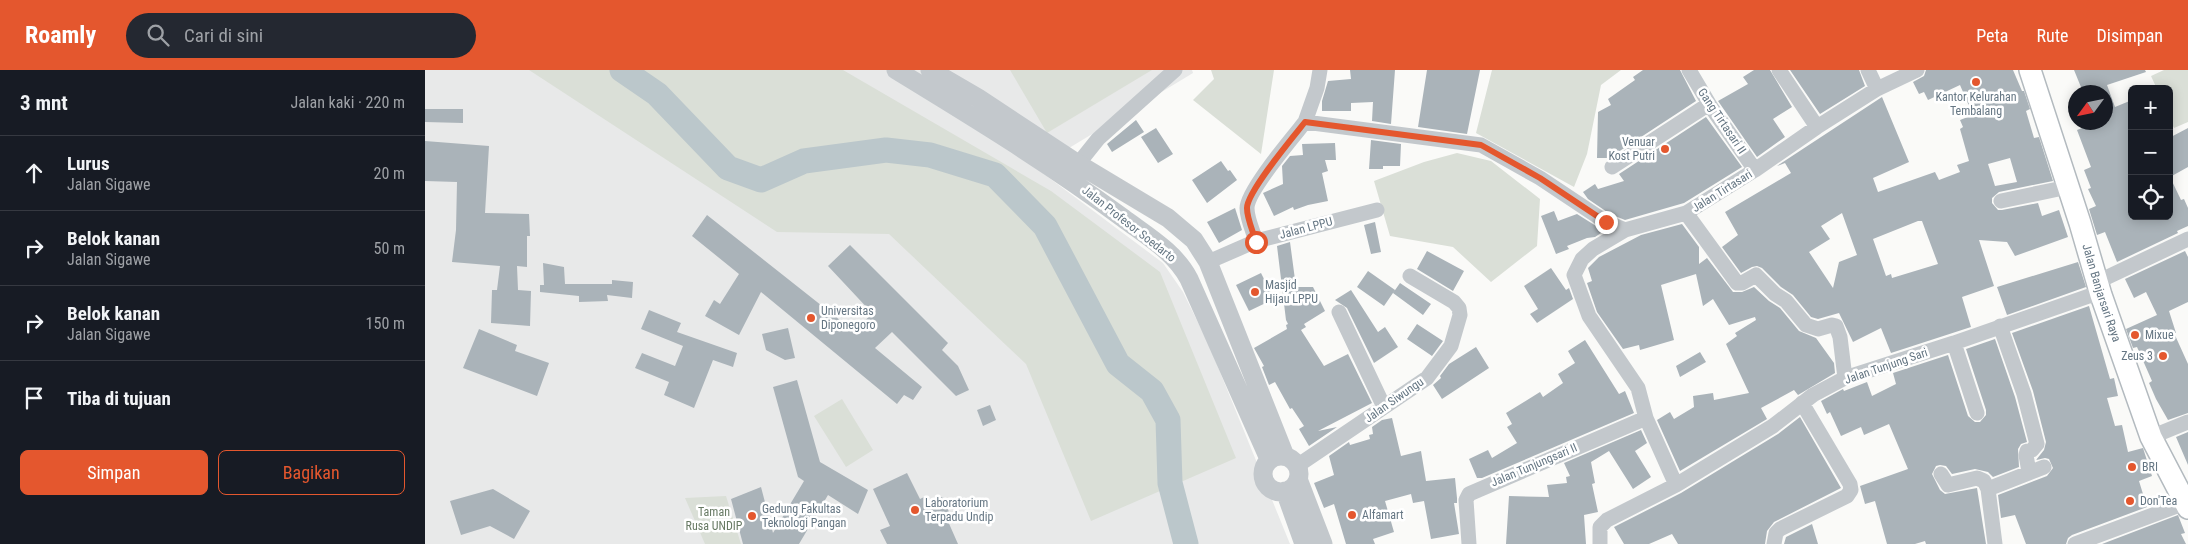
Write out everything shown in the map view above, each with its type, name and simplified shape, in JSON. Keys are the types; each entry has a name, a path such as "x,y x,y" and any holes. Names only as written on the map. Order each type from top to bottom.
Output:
{"main road":[{"name":"Jalan Banjarsari Raya","path":"2030,70 2069,187 2099,288 2151,437 2187,505"}],"street":[{"name":"Jalan Profesor Soedarto","path":"896,70 1074,182 1168,252 1184,269 1323,544"},
{"name":"Jalan Profesor Soedarto","path":"930,70 977,98 1077,164 1168,218 1194,240 1208,262 1287,471 1304,544"},
{"path":"1077,164 1097,139 1175,70"},
{"path":"1256,242 1247,211 1248,200 1284,148 1305,122 1317,88 1319,70"},
{"name":"Gang Tirtasari II","path":"1689,70 1709,104 1755,170"},
{"path":"1779,70 1817,127"},
{"path":"1868,70 1877,89"},
{"name":"Jalan Tirtasari","path":"1676,485 1646,418 1638,388 1589,316 1574,275 1582,259 1593,249 1625,230 1686,213 1755,170 1817,127 1877,89 1917,70"},
{"path":"1612,167 1709,104"},
{"path":"1305,122 1481,145 1540,178 1606,222 1625,230"},
{"path":"2001,200 2069,187"},
{"name":"Jalan LPPU","path":"1208,262 1256,242 1377,210"},
{"path":"1686,213 1737,283 1756,275 1775,294 1786,300 1806,325 1818,328 1836,326 1840,337 1845,378"},
{"name":"Jalan Tunjung Sari","path":"1600,544 1600,527 1607,520 1676,485 1773,426 1813,394 1845,378 1954,343 2093,294 2099,288 2188,239"},
{"path":"1184,269 1208,262"},
{"name":"Jalan Siwungu","path":"1287,471 1427,378 1451,346 1460,315 1459,308 1454,302 1410,276"},
{"path":"1339,312 1384,407"},
{"path":"1999,326 2024,394 2037,444 2032,450 2027,451 2029,472"},
{"path":"1954,343 1977,413"},
{"path":"1774,544 1776,533 1780,529 1847,496 1851,490 1850,484 1802,403"},
{"name":"Jalan Tunjungsari II","path":"1469,544 1466,500 1469,494 1646,418"},
{"path":"2151,437 2188,422"},
{"path":"1988,489 2044,467"},
{"path":"1941,474 1948,486 1977,478 1984,481 1988,489 1995,544"},
{"path":"2075,544 2187,505"}],"shaded area":[{"name":"Universitas Diponegoro","path":"425,70 1192,70 1193,73 1036,168 1163,263 1183,292 1209,345 1290,544 425,544"}],"green space":[{"path":"529,70 843,70 1051,191 1160,272 1236,458 1091,521 1026,364 889,234 777,232"},
{"path":"1010,70 1152,70 1047,133"},
{"path":"1211,70 1274,70 1261,154 1193,100 1214,79"},
{"path":"1492,70 1621,70 1601,85 1587,154 1574,187 1476,133"},
{"path":"2164,70 2188,70 2188,122 2174,128 2173,85 2155,85 2151,76"},
{"path":"1457,153 1491,161 1540,199 1537,246 1491,282 1453,247 1390,236 1374,181 1424,162"},
{"path":"842,399 873,450 846,467 814,416"},
{"name":"Taman Rusa UNDIP","path":"726,496 741,544 705,544 685,498"}],"building":[{"path":"1350,70 1395,70 1391,124 1372,121 1373,102 1351,103 1351,111 1322,111 1322,101 1328,81 1351,79"},
{"path":"1427,70 1480,70 1467,134 1418,127"},
{"path":"1643,70 1680,70 1696,101 1609,158 1597,158 1598,112 1611,105 1608,99 1635,80 1633,77"},
{"path":"1754,70 1770,70 1792,107 1773,119 1785,137 1757,157 1718,101 1748,84 1743,77"},
{"path":"1790,70 1859,70 1865,86 1820,114"},
{"path":"1926,70 2013,70 2022,91 2024,91 2030,109 2026,111 2034,138 2039,137 2053,181 1999,192 1992,198 1992,203 1998,210 2002,210 2038,203 2042,216 2059,210 2068,237 2015,256 2007,242 1979,240 1994,286 1962,297 1971,327 1891,353 1881,328 1853,342 1839,313 1818,319 1811,317 1793,295 1781,287 1762,268 1752,267 1741,273 1722,247 1738,235 1725,212 1791,173 1785,163 1777,166 1882,97 1909,162 1873,178 1878,192 1935,172 1939,180 1960,172 1957,165 1969,161 1960,129 1963,127 1960,120 1973,115 1960,85 1928,100 1924,92 1919,94 1913,82 1924,76","holes":["2010,158 2017,182 1995,186 1988,164","1842,213 1857,255 1839,262 1833,288 1809,252 1830,239 1821,226","1922,221 1938,264 1892,278 1891,274 1886,276 1873,239"]},
{"path":"2074,70 2145,70 2146,72 2107,85 2080,85"},
{"path":"2113,102 2115,107 2128,102 2128,220 2173,220 2173,183 2181,200 2184,199 2188,208 2188,226 2177,231 2178,233 2117,262 2105,232 2097,235 2089,209 2096,206 2088,189 2091,188 2084,170 2091,167 2077,130 2113,130"},
{"path":"425,109 463,109 463,123 425,122"},
{"path":"1706,117 1742,167 1684,203 1625,220 1610,214 1588,199 1583,192 1595,184 1598,189 1624,181 1619,174"},
{"path":"1136,120 1144,132 1112,152 1107,144"},
{"path":"1156,128 1173,154 1158,163 1141,137"},
{"path":"2188,128 2188,167 2173,175 2173,136"},
{"path":"1371,140 1401,144 1400,166 1383,166 1383,169 1369,169"},
{"path":"425,141 489,146 485,213 529,214 530,236 527,236 527,267 517,266 518,290 531,291 530,326 491,323 492,290 497,290 500,266 452,262 456,230 457,182 425,181"},
{"path":"1335,143 1336,160 1325,160 1328,171 1322,173 1328,201 1294,210 1293,207 1274,216 1263,193 1283,184 1282,166 1290,156 1303,155 1302,144"},
{"path":"1221,161 1237,180 1207,203 1192,180"},
{"path":"1235,208 1242,230 1219,243 1207,222"},
{"path":"1554,211 1558,221 1577,214 1604,231 1595,237 1567,246 1569,249 1556,254 1541,216"},
{"path":"707,215 855,332 872,313 828,266 850,245 948,343 942,350 958,366 969,390 956,396 892,332 875,348 922,387 913,400 904,395 897,404 761,292 739,335 705,316 714,300 720,304 739,274 692,236"},
{"path":"1375,222 1381,252 1371,254 1364,225"},
{"path":"1682,224 1699,247 1699,264 1707,258 1733,292 1742,292 1754,287 1780,308 1799,331 1816,338 1834,363 1835,373 1798,395 1794,390 1761,408 1767,419 1680,471 1657,420 1670,412 1674,419 1694,407 1693,396 1713,393 1714,400 1749,393 1726,344 1737,336 1735,333 1756,320 1755,317 1729,325 1713,299 1703,306 1696,274 1661,285 1674,340 1640,350 1639,345 1623,349 1597,312 1587,283 1592,281 1588,268 1599,257 1641,235"},
{"path":"1290,242 1296,287 1313,287 1325,311 1304,324 1306,327 1301,330 1324,366 1348,354 1372,403 1318,431 1337,427 1309,446 1299,429 1304,426 1292,408 1290,409 1275,382 1269,385 1262,367 1264,366 1254,348 1287,329 1286,325 1288,324 1277,246"},
{"path":"1427,251 1464,271 1453,291 1417,269"},
{"path":"2185,251 2188,257 2188,302 2169,311 2176,333 2174,333 2188,364 2188,413 2168,420 2149,383 2152,381 2137,347 2133,348 2126,329 2157,315 2146,292 2134,298 2125,279"},
{"path":"2078,262 2086,287 2007,315 1997,287"},
{"path":"543,263 564,267 565,284 612,284 612,280 633,282 632,298 607,295 608,301 579,302 579,296 540,292 540,285 544,285"},
{"path":"1551,268 1566,290 1569,288 1573,299 1537,323 1530,314 1538,309 1524,286"},
{"path":"1368,271 1395,290 1384,306 1357,287"},
{"name":"Masjid Hijau LPPU","path":"1261,273 1274,299 1249,311 1236,285"},
{"path":"1400,283 1431,304 1423,315 1393,293"},
{"path":"1351,290 1378,332 1385,327 1398,347 1374,363 1347,308 1335,300"},
{"path":"2089,306 2110,379 2114,378 2118,396 2107,398 2115,426 2122,425 2128,452 2143,448 2152,476 2139,481 2147,507 2072,535 2068,538 2066,544 2026,544 2015,515 2001,518 1998,495 2047,476 2053,468 2049,459 2036,460 2044,450 2046,442 2033,391 2012,333"},
{"path":"649,310 681,323 677,332 737,353 733,367 713,360 694,408 664,395 669,382 635,368 642,353 675,366 683,346 641,329"},
{"path":"1417,324 1443,341 1432,356 1407,339"},
{"path":"788,328 795,358 785,360 766,350 762,334"},
{"path":"479,329 517,345 515,351 549,363 537,396 463,368"},
{"path":"1995,339 2015,397 2027,442 2021,444 2018,449 2019,467 1993,477 1988,472 1975,469 1952,474 1946,466 1940,465 1936,466 1932,474 1940,490 1945,494 1977,488 1986,544 1926,544 1925,541 1915,544 1887,544 1875,501 1865,504 1860,486 1908,469 1889,424 1864,435 1861,427 1841,436 1830,412 1827,414 1821,401 1843,389 1844,391 1867,382 1872,396 1896,384 1893,373 1948,355 1968,416 1975,422 1980,422 1986,415 1986,410 1966,349"},
{"path":"1585,340 1619,394 1625,391 1634,413 1482,478 1477,478 1469,459 1488,450 1492,458 1517,443 1507,427 1512,424 1506,413 1540,392 1543,397 1563,383 1558,374 1575,363 1568,351"},
{"path":"1476,347 1489,368 1442,399 1433,385 1441,378 1440,376 1449,364"},
{"path":"1700,352 1706,362 1680,377 1676,366"},
{"path":"797,380 820,462 868,490 858,514 828,495 799,544 743,544 731,499 761,487 773,533 804,481 798,477 773,387"},
{"path":"990,405 996,420 983,426 977,410"},
{"path":"1800,417 1841,488 1774,522 1767,531 1765,544 1678,544 1672,534 1649,544 1624,544 1614,527 1681,493 1778,434"},
{"path":"1392,418 1401,456 1421,451 1426,481 1455,478 1457,503 1454,503 1459,534 1431,539 1424,501 1413,503 1411,494 1385,501 1394,532 1373,539 1375,544 1346,544 1334,504 1324,508 1314,483 1334,475 1329,456 1349,442 1350,445 1370,439 1369,435 1373,434 1372,427 1382,420"},
{"path":"1641,430 1647,443 1635,451 1651,477 1633,489 1609,451 1591,462 1595,483 1592,484 1598,512 1584,515 1586,544 1506,544 1509,496 1549,497 1547,485 1567,483 1566,477 1570,476 1564,463"},
{"path":"2188,432 2188,465 2176,437"},
{"name":"Laboratorium Terpadu Undip","path":"907,473 920,499 926,496 929,504 942,497 951,516 947,519 958,544 887,544 880,530 890,526 873,489"},
{"path":"493,489 530,511 514,539 490,526 461,535 450,501"},
{"path":"2178,515 2185,533 2181,534 2186,544 2102,544"},
{"path":"1812,524 1818,544 1784,544 1786,537"}],"waterway":[{"path":"622,70 657,94 728,168 761,180 804,161 886,150 930,155 995,175 1045,226 1118,364 1152,391 1168,420 1170,483 1186,544"}],"place":[{"name":"Kantor Kelurahan Tembalang","path":"1976,82"},
{"name":"Venuar Kost Putri","path":"1665,149"},
{"name":"Masjid Hijau LPPU","path":"1255,292"},
{"name":"Universitas Diponegoro","path":"811,318"},
{"name":"Mixue","path":"2135,335"},
{"name":"Zeus 3","path":"2163,356"},
{"name":"BRI","path":"2132,467"},
{"name":"Don'Tea","path":"2130,501"},
{"name":"Laboratorium Terpadu Undip","path":"915,510"},
{"name":"Alfamart","path":"1352,515"},
{"name":"Gedung Fakultas Teknologi Pangan","path":"752,516"}],"route":[{"path":"1256,242 1247,211 1248,200 1284,148 1305,122 1373,133 1481,145 1540,178 1606,222"}]}
